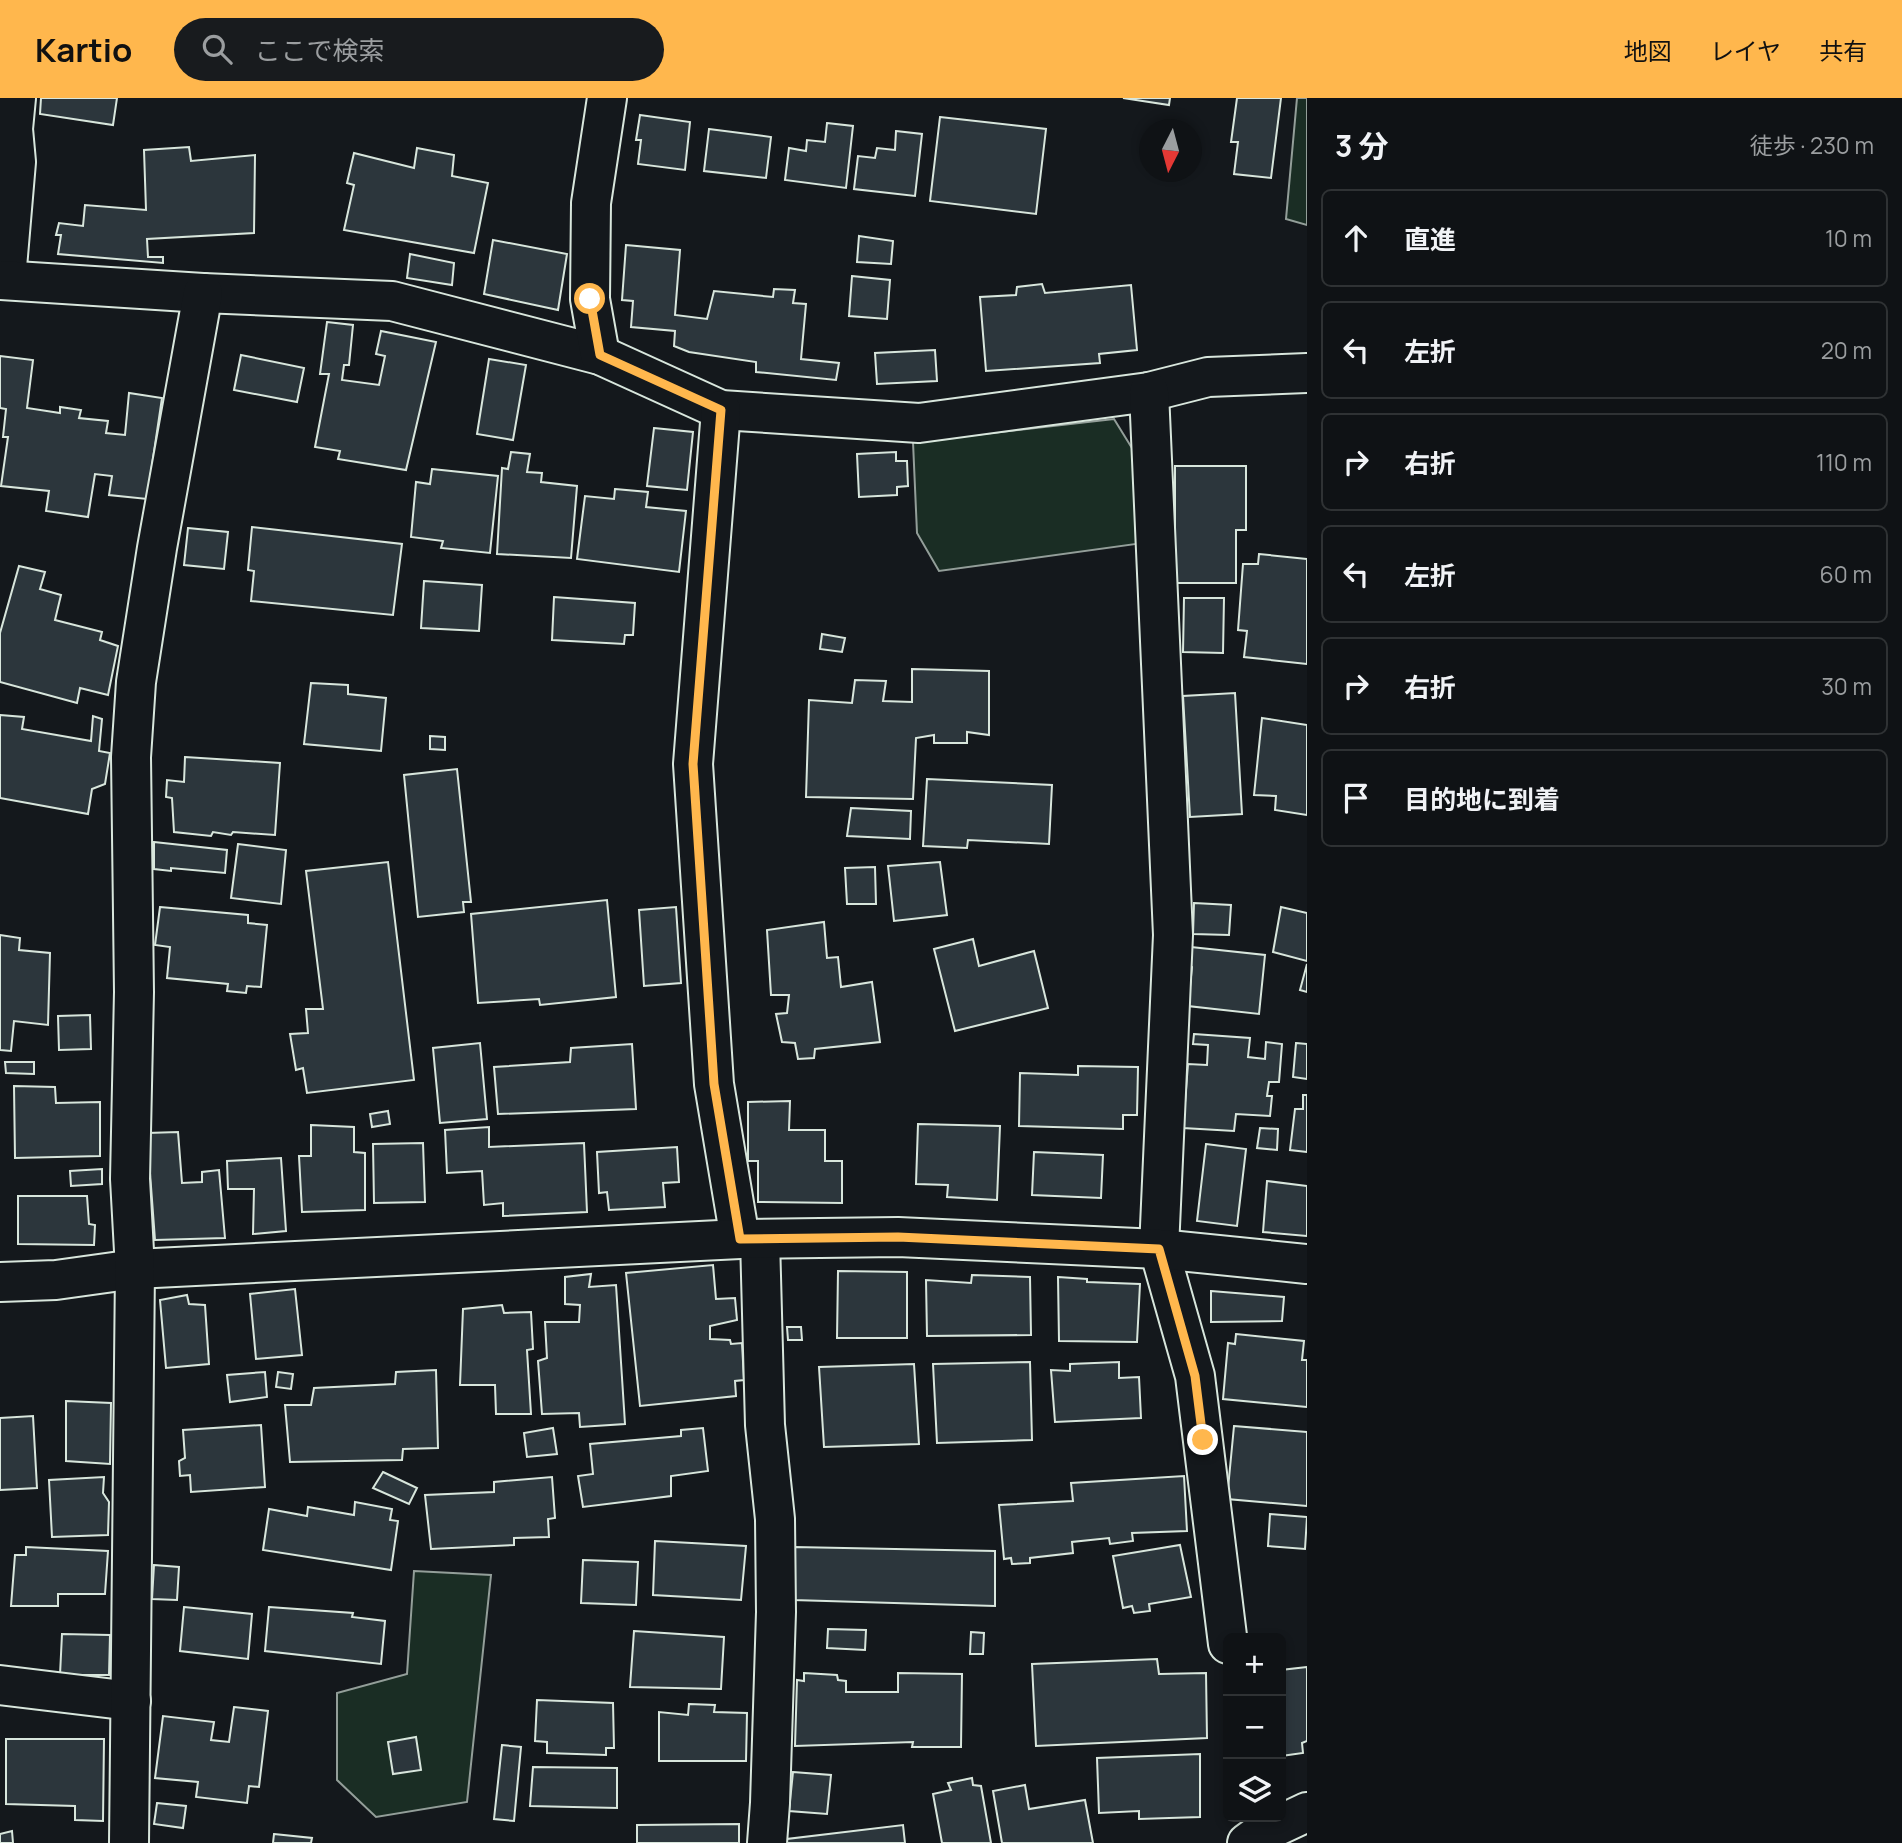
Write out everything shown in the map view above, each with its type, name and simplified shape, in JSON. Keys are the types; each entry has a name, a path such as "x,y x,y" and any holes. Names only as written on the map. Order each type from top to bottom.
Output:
{"street":[{"path":"16,98 13,129 16,162 3,279 203,293 393,301 600,355 721,410 919,423 1149,392 1208,377 1307,373"},
{"path":"600,355 590,299 591,202 607,98"},
{"path":"130,1843 135,1269 130,1179 134,992 131,757 136,682 203,293"},
{"path":"1149,392 1173,935 1159,1249 1195,1376 1227,1633"},
{"path":"721,410 693,764 714,1084 750,1239 775,1520 775,1626 767,1843"},
{"path":"0,1282 56,1280 135,1269 750,1239 898,1237 1159,1249 1307,1264"},
{"path":"0,1685 131,1701"},
{"path":"1253,1832 1307,1812"}],"green space":[{"path":"1297,98 1307,98 1307,225 1286,219"},
{"path":"1114,419 1135,453 1136,544 939,571 917,533 913,442"},
{"path":"414,1571 491,1575 467,1802 376,1817 337,1780 337,1693 407,1674"}],"building":[{"path":"41,98 117,98 113,125 40,114"},
{"path":"1123,98 1170,98 1169,105"},
{"path":"1237,98 1281,98 1271,178 1234,174 1238,142 1231,142"},
{"path":"640,115 690,122 685,170 638,164 641,140 636,140"},
{"path":"940,117 1046,129 1036,214 930,201"},
{"path":"827,123 853,126 846,188 785,180 789,148 806,151 807,140 825,142"},
{"path":"709,129 771,137 766,178 704,171"},
{"path":"896,131 922,134 915,196 854,189 858,156 875,158 877,148 895,150"},
{"path":"189,147 191,161 255,155 254,233 147,239 148,257 163,257 163,263 58,254 61,235 56,235 59,223 83,226 85,205 146,210 144,150"},
{"path":"417,148 454,155 452,176 488,183 474,253 344,230 354,185 347,183 354,153 414,168"},
{"path":"859,236 893,241 891,264 857,262"},
{"path":"493,240 567,254 558,310 484,294"},
{"path":"626,245 680,250 675,315 707,319 714,291 773,297 774,289 795,290 793,303 806,304 801,359 839,363 836,380 756,372 756,362 689,352 674,346 675,331 631,327 633,301 622,300"},
{"path":"410,254 454,263 452,285 407,278"},
{"path":"852,276 890,280 887,319 849,316"},
{"path":"1042,284 1045,293 1131,285 1137,350 1099,354 1100,363 986,371 980,297 1016,295 1017,287"},
{"path":"327,322 353,325 349,365 344,365 342,380 379,385 385,356 376,354 381,331 436,342 406,470 338,459 340,451 315,447 329,374 320,374"},
{"path":"935,350 937,381 877,384 875,353"},
{"path":"241,355 304,368 297,402 234,390"},
{"path":"0,356 33,360 27,408 60,413 60,407 81,410 79,418 108,421 106,433 125,435 129,393 162,398 147,499 109,495 112,476 95,474 88,517 46,511 49,491 1,486 8,437 3,437 6,409 0,408"},
{"path":"489,359 526,365 513,440 477,434"},
{"path":"654,428 693,432 687,490 647,486"},
{"path":"511,452 530,454 527,472 542,473 541,482 577,486 571,558 497,554 502,468 508,469"},
{"path":"896,452 896,461 907,461 908,486 897,487 897,495 859,497 857,454"},
{"path":"1175,466 1246,466 1246,530 1236,530 1236,583 1175,583"},
{"path":"432,469 498,476 490,553 441,548 443,541 411,537 416,482 430,484"},
{"path":"615,489 648,492 646,507 686,511 679,572 577,559 585,496 614,499"},
{"path":"252,527 402,544 393,615 251,601 254,571 248,570"},
{"path":"188,528 228,532 224,569 184,565"},
{"path":"1259,554 1307,559 1307,664 1244,657 1247,631 1238,630 1243,564 1258,564"},
{"path":"19,566 45,572 40,589 61,595 55,620 102,632 100,640 118,646 108,695 80,688 77,703 0,682 0,633"},
{"path":"424,581 482,585 479,631 421,628"},
{"path":"554,597 635,603 633,635 625,635 624,644 552,640"},
{"path":"1184,598 1224,598 1223,653 1183,652"},
{"path":"822,634 845,638 842,652 820,649"},
{"path":"912,669 989,671 989,735 967,732 967,743 934,743 934,735 916,738 913,799 806,797 809,700 852,703 855,680 886,681 883,701 912,702"},
{"path":"311,683 348,685 348,694 386,698 381,751 304,744"},
{"path":"1235,693 1242,814 1190,817 1183,696"},
{"path":"0,715 24,717 22,729 91,741 93,716 102,719 99,751 110,753 105,784 92,789 88,814 0,798"},
{"path":"1262,718 1307,725 1307,815 1275,810 1276,796 1254,795"},
{"path":"430,736 445,737 445,750 430,749"},
{"path":"185,757 280,763 275,835 233,832 231,835 213,832 211,836 174,832 172,798 166,797 167,780 184,782"},
{"path":"457,769 471,902 463,902 464,912 418,917 404,775"},
{"path":"927,779 1052,785 1049,844 968,840 967,848 923,846"},
{"path":"851,808 911,811 910,839 847,836"},
{"path":"154,842 227,850 225,873 154,869"},
{"path":"238,844 286,850 281,904 231,898"},
{"path":"388,862 414,1080 307,1093 303,1068 296,1070 290,1034 308,1033 306,1009 323,1009 306,871"},
{"path":"940,862 947,915 894,921 888,866"},
{"path":"875,867 876,904 847,904 845,868"},
{"path":"607,900 616,997 540,1005 539,999 478,1003 471,914"},
{"path":"1194,903 1231,905 1229,935 1193,934"},
{"path":"160,907 248,915 248,923 267,925 261,987 247,986 246,993 227,991 228,984 167,978 170,947 155,945"},
{"path":"676,907 681,983 644,986 639,910"},
{"path":"1281,907 1307,913 1307,961 1273,952"},
{"path":"824,922 827,958 838,957 841,987 872,982 880,1042 815,1049 814,1058 798,1059 795,1043 782,1042 776,1014 787,1013 789,995 771,995 767,930"},
{"path":"0,935 20,938 19,950 50,953 48,1025 14,1021 11,1051 0,1050"},
{"path":"973,939 979,966 1034,951 1048,1008 955,1031 934,949"},
{"path":"1191,947 1265,955 1259,1014 1188,1006"},
{"path":"1307,964 1307,992 1300,990"},
{"path":"90,1015 91,1049 59,1050 58,1016"},
{"path":"1194,1034 1250,1038 1248,1057 1265,1059 1266,1042 1282,1044 1279,1082 1269,1082 1267,1096 1272,1096 1270,1116 1236,1114 1234,1131 1183,1128 1188,1064 1207,1065 1208,1045 1193,1044"},
{"path":"480,1043 487,1119 440,1123 433,1048"},
{"path":"1296,1043 1307,1044 1307,1079 1293,1077"},
{"path":"632,1044 636,1109 498,1114 494,1067 570,1062 571,1048"},
{"path":"5,1062 34,1062 34,1074 6,1073"},
{"path":"1078,1066 1138,1067 1137,1115 1123,1115 1123,1129 1019,1126 1020,1073 1078,1075"},
{"path":"14,1086 55,1087 56,1103 100,1102 100,1156 15,1158"},
{"path":"1303,1095 1307,1095 1307,1152 1290,1150 1295,1109 1303,1109"},
{"path":"790,1101 789,1130 825,1130 825,1161 842,1161 842,1203 758,1202 758,1161 748,1161 748,1102"},
{"path":"388,1111 390,1124 372,1127 370,1114"},
{"path":"918,1124 1000,1126 997,1200 947,1197 948,1185 916,1184"},
{"path":"311,1125 354,1127 354,1152 365,1153 365,1210 302,1212 299,1156 311,1156"},
{"path":"489,1127 489,1147 584,1143 587,1212 503,1216 503,1203 484,1205 482,1171 447,1173 445,1130"},
{"path":"1260,1128 1278,1129 1277,1150 1257,1148"},
{"path":"178,1132 182,1183 202,1182 202,1172 219,1170 225,1238 155,1240 147,1133"},
{"path":"423,1143 425,1202 374,1203 373,1144"},
{"path":"1206,1144 1246,1149 1237,1226 1197,1221"},
{"path":"677,1147 679,1182 663,1183 665,1207 609,1210 607,1192 599,1193 597,1152"},
{"path":"1034,1152 1103,1155 1101,1198 1032,1195"},
{"path":"281,1158 286,1231 253,1234 254,1189 228,1189 227,1161"},
{"path":"102,1169 102,1184 71,1186 70,1171"},
{"path":"1267,1181 1307,1186 1307,1236 1263,1232"},
{"path":"18,1196 87,1196 89,1224 95,1225 94,1245 18,1244"},
{"path":"713,1265 716,1299 735,1298 737,1320 710,1326 710,1339 730,1340 731,1344 742,1343 744,1380 735,1381 736,1396 640,1406 626,1273"},
{"path":"838,1271 907,1272 907,1338 837,1338"},
{"path":"591,1274 589,1287 616,1285 625,1424 580,1427 579,1413 542,1414 538,1361 547,1358 545,1322 579,1322 580,1305 565,1304 565,1277"},
{"path":"972,1275 1030,1277 1031,1335 927,1336 926,1280 971,1283"},
{"path":"1058,1277 1087,1279 1087,1282 1140,1284 1137,1342 1059,1341"},
{"path":"295,1289 302,1355 256,1359 250,1294"},
{"path":"1211,1291 1284,1297 1282,1321 1211,1322"},
{"path":"187,1295 189,1304 205,1305 209,1364 166,1368 160,1300"},
{"path":"502,1305 504,1313 531,1312 533,1349 527,1350 531,1414 496,1414 495,1385 460,1385 463,1309"},
{"path":"787,1327 801,1327 802,1340 788,1340"},
{"path":"1236,1334 1304,1341 1302,1360 1307,1360 1307,1407 1223,1399 1228,1343 1235,1344"},
{"path":"1030,1362 1032,1440 937,1443 933,1364"},
{"path":"1119,1362 1119,1378 1139,1377 1141,1418 1055,1422 1051,1370 1070,1371 1070,1364"},
{"path":"914,1364 919,1444 824,1447 819,1367"},
{"path":"436,1370 438,1448 403,1449 402,1460 290,1462 285,1405 311,1405 314,1388 395,1384 396,1372"},
{"path":"265,1372 267,1397 230,1402 227,1375"},
{"path":"278,1372 293,1374 291,1389 276,1387"},
{"path":"66,1401 111,1403 110,1464 66,1461"},
{"path":"33,1416 37,1488 0,1490 0,1418"},
{"path":"261,1425 265,1487 191,1492 190,1475 180,1476 179,1461 185,1458 183,1430"},
{"path":"1234,1426 1307,1432 1307,1506 1227,1499"},
{"path":"553,1428 557,1454 527,1457 524,1433"},
{"path":"703,1428 708,1471 671,1476 671,1496 583,1507 578,1476 593,1474 590,1444 681,1436 681,1430"},
{"path":"383,1472 417,1488 409,1504 373,1488"},
{"path":"1184,1476 1187,1531 1132,1533 1133,1541 1110,1544 1109,1538 1072,1542 1073,1553 1030,1558 1030,1563 1012,1564 1011,1558 1004,1559 999,1505 1073,1501 1071,1483"},
{"path":"104,1477 103,1493 109,1502 108,1535 52,1537 49,1480"},
{"path":"552,1477 555,1518 548,1519 549,1537 514,1538 514,1545 431,1549 425,1495 494,1492 494,1482"},
{"path":"355,1502 392,1509 390,1520 398,1521 391,1570 263,1550 269,1509 307,1516 308,1507 354,1515"},
{"path":"1270,1514 1307,1517 1305,1549 1268,1546"},
{"path":"655,1541 746,1546 741,1600 653,1595"},
{"path":"1180,1545 1191,1597 1149,1604 1150,1611 1134,1613 1132,1606 1123,1608 1113,1556"},
{"path":"26,1547 108,1551 105,1594 58,1594 58,1606 11,1606 15,1555 26,1555"},
{"path":"794,1547 995,1551 995,1606 793,1600"},
{"path":"583,1560 638,1562 636,1605 581,1603"},
{"path":"154,1565 179,1567 177,1600 152,1599"},
{"path":"184,1607 252,1614 248,1659 180,1651"},
{"path":"269,1607 353,1613 352,1617 385,1621 381,1664 265,1651"},
{"path":"828,1629 866,1630 865,1650 827,1648"},
{"path":"634,1631 724,1637 721,1689 630,1687"},
{"path":"971,1632 984,1633 983,1654 970,1654"},
{"path":"62,1634 110,1635 109,1675 60,1675"},
{"path":"1157,1659 1159,1674 1206,1673 1207,1738 1036,1746 1032,1664"},
{"path":"1307,1667 1307,1741 1302,1743 1303,1753 1286,1755 1286,1696 1286,1669"},
{"path":"804,1673 837,1675 838,1680 846,1681 846,1692 898,1692 898,1673 962,1674 961,1747 912,1747 913,1742 795,1746 797,1680 804,1681"},
{"path":"537,1700 613,1703 614,1748 606,1748 606,1755 547,1753 547,1742 535,1741"},
{"path":"689,1704 715,1705 714,1712 747,1713 746,1761 659,1761 659,1712 688,1715"},
{"path":"234,1707 268,1711 259,1787 249,1786 247,1803 196,1797 198,1782 155,1778 163,1716 214,1722 211,1740 229,1742"},
{"path":"416,1737 421,1770 393,1774 388,1742"},
{"path":"6,1739 104,1739 103,1821 75,1820 75,1806 6,1804"},
{"path":"502,1745 521,1747 514,1821 494,1819"},
{"path":"1200,1754 1200,1817 1139,1819 1139,1811 1099,1813 1097,1758"},
{"path":"533,1767 617,1768 617,1808 530,1806"},
{"path":"793,1772 831,1775 827,1814 789,1811"},
{"path":"972,1778 973,1785 981,1786 991,1843 942,1843 933,1794 951,1790 948,1783"},
{"path":"1025,1785 1029,1809 1085,1800 1093,1843 1002,1843 993,1791"},
{"path":"157,1803 186,1806 183,1828 154,1824"},
{"path":"739,1824 739,1843 637,1843 637,1825"},
{"path":"903,1825 905,1843 787,1843 787,1839"},
{"path":"12,1831 13,1843 0,1843 0,1834"},
{"path":"274,1834 312,1838 311,1843 273,1843"}],"route":[{"path":"590,299 600,355 721,410 693,764 714,1084 740,1239 898,1237 1159,1249 1195,1376 1203,1440"}]}
